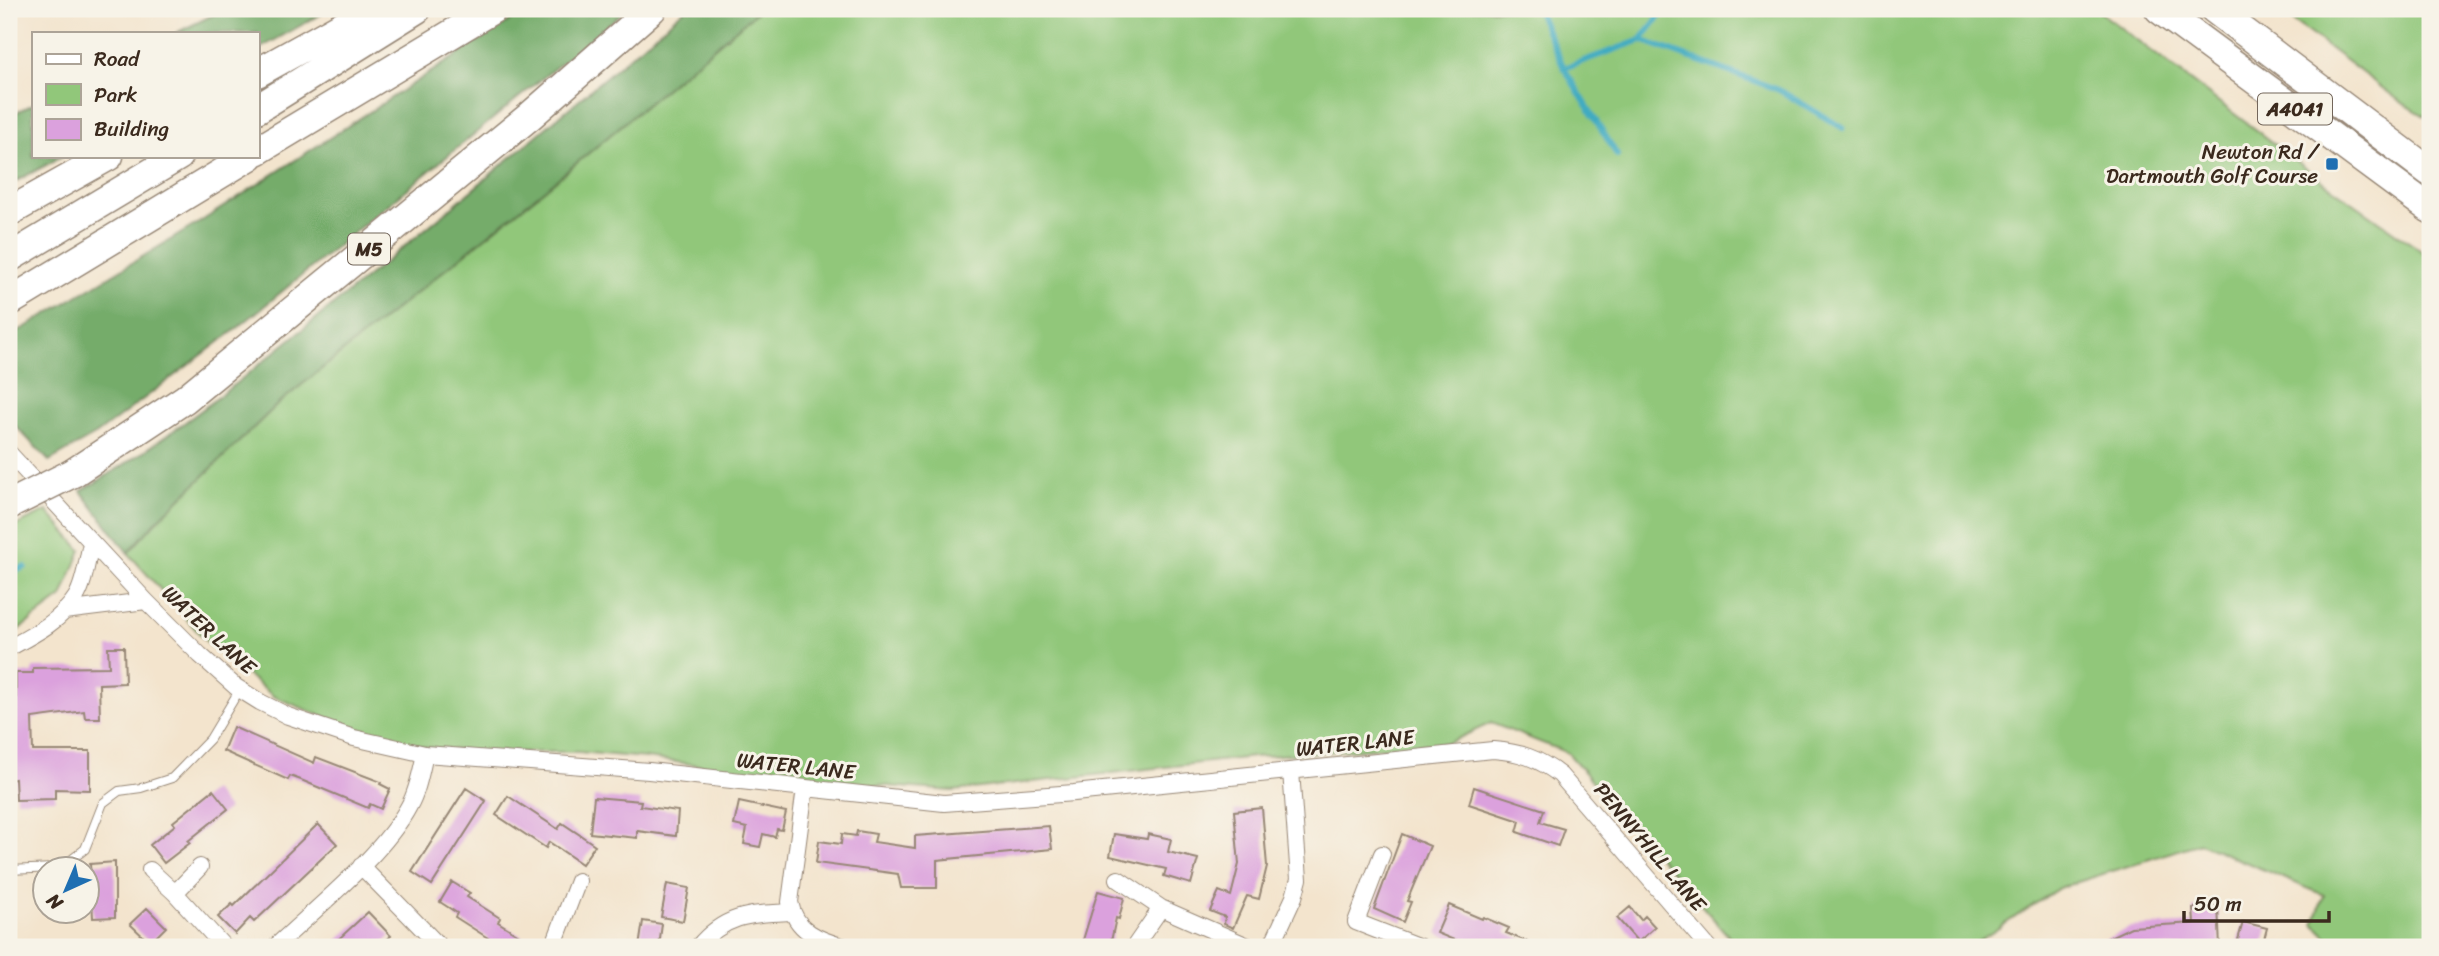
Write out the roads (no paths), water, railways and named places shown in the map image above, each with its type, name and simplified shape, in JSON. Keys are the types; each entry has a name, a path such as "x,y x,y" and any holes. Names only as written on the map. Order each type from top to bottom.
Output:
{"highway":[{"path":"259,72 372,9"},
{"path":"259,108 417,9"},
{"path":"259,151 493,9"},
{"name":"M5","path":"9,505 73,473 185,400 530,116 652,9"},
{"name":"A4041","path":"2159,9 2430,209"},
{"name":"A4041","path":"2214,9 2430,172"},
{"path":"9,212 105,158"},
{"path":"9,258 176,158"},
{"path":"9,302 247,158"}],"street":[{"path":"2404,152 2430,165"},
{"name":"WATER LANE","path":"9,453 146,601 200,655 240,689 288,716 354,738 425,754 649,771 944,803 1074,793 1493,750 1532,757 1560,775"},
{"path":"9,648 43,629 76,597 91,543"},
{"path":"64,611 146,601"},
{"path":"275,947 395,830 410,804 425,754"},
{"path":"1270,947 1294,897 1299,879 1291,771"},
{"name":"PENNYHILL LANE","path":"1560,775 1708,947"},
{"path":"805,788 790,902 791,912 797,923 807,932 824,942 845,947"},
{"path":"1382,854 1356,922 1420,947"},
{"path":"361,866 440,947"},
{"path":"175,893 200,867"},
{"path":"150,870 224,947"},
{"path":"1118,879 1161,908 1250,947"},
{"path":"553,947 578,881"},
{"path":"1135,947 1161,908"},
{"path":"698,947 711,932 736,917 791,912"}],"lane":[{"path":"9,870 54,868 71,860 85,849 103,803 119,791 141,789 172,778 210,739 240,689"}],"waterway":[{"path":"1537,9 1564,68 1617,155"},
{"path":"1564,68 1641,40 1665,9"},
{"path":"1641,40 1779,90 1843,128"},
{"path":"9,573 25,567"}],"place":[{"name":"Newton Rd / Dartmouth Golf Course","path":"2332,164"}]}
